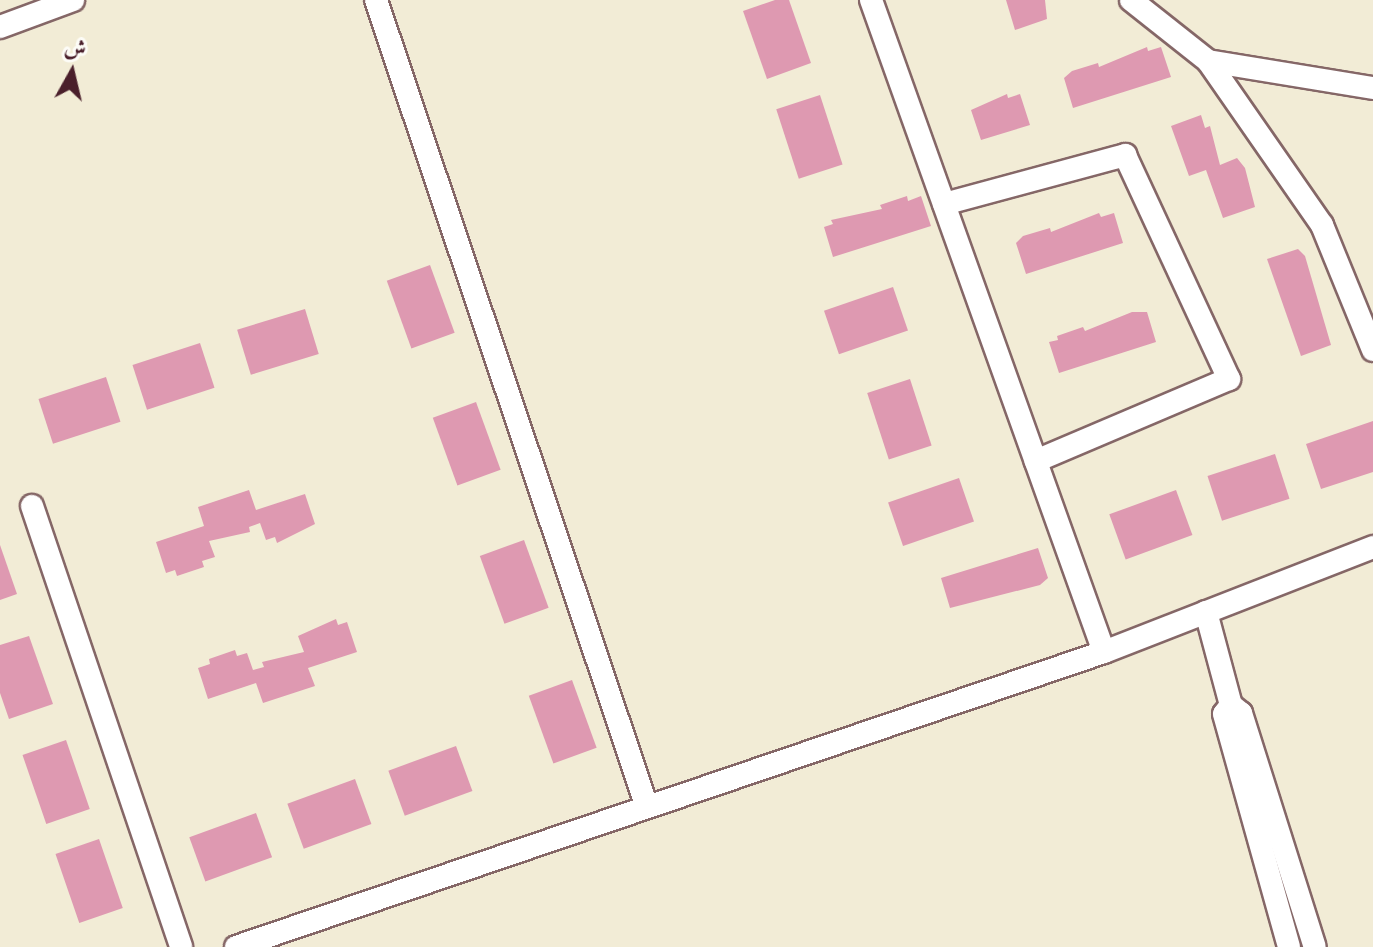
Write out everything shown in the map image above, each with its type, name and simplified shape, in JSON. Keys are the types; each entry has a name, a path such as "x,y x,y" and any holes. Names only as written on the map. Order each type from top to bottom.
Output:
{"street":[{"path":"0,27 73,0"},
{"path":"376,0 647,807"},
{"path":"871,0 1104,652"},
{"path":"1131,0 1208,61 1322,225 1373,350"},
{"path":"1208,61 1373,88"},
{"path":"944,204 1125,155 1229,379 1036,461"},
{"path":"32,506 181,947"},
{"path":"236,947 1104,652 1373,547"},
{"path":"1206,612 1231,705 1241,713 1315,947"},
{"path":"1231,705 1224,714 1289,947"}],"building":[{"path":"775,0 789,0 811,63 767,79 743,11"},
{"path":"1006,0 1045,0 1047,19 1015,30"},
{"path":"1147,47 1148,51 1161,47 1171,77 1073,108 1064,78 1072,71 1098,63 1099,67"},
{"path":"1007,94 1008,98 1020,94 1030,125 981,140 971,110"},
{"path":"820,95 843,164 799,179 776,109"},
{"path":"1201,115 1205,128 1210,126 1220,165 1237,158 1245,168 1255,207 1223,218 1206,170 1189,176 1171,126"},
{"path":"907,196 908,201 921,196 931,226 833,257 824,227 833,224 831,220 882,209 880,205"},
{"path":"1099,213 1101,217 1114,213 1123,243 1026,274 1016,243 1023,236 1050,228 1051,232"},
{"path":"1298,249 1305,256 1331,345 1301,356 1267,259"},
{"path":"430,265 455,333 411,348 387,281"},
{"path":"893,287 908,330 839,354 824,311"},
{"path":"305,309 319,354 251,375 237,330"},
{"path":"1132,312 1147,312 1156,342 1059,373 1049,342 1058,340 1057,336 1083,327 1085,331"},
{"path":"200,343 215,388 147,410 132,365"},
{"path":"106,377 121,422 53,444 38,399"},
{"path":"910,379 932,446 889,459 867,393"},
{"path":"476,402 501,470 457,485 433,418"},
{"path":"1373,421 1373,472 1321,489 1306,444"},
{"path":"1275,454 1290,499 1222,521 1207,476"},
{"path":"959,478 974,521 903,546 888,502"},
{"path":"249,490 256,510 305,494 315,524 277,543 275,537 266,540 260,523 249,527 250,532 209,541 215,557 202,561 204,567 177,576 175,570 166,573 156,542 204,526 198,507"},
{"path":"1176,490 1192,535 1126,559 1109,514"},
{"path":"524,540 549,608 504,624 480,556"},
{"path":"0,545 17,594 0,600"},
{"path":"1038,548 1048,578 1040,585 950,608 941,578"},
{"path":"336,619 338,625 347,622 357,652 308,668 315,686 263,703 256,683 208,699 198,668 210,664 209,659 235,650 237,656 247,653 253,670 264,667 262,662 304,652 298,636"},
{"path":"29,636 53,704 9,719 0,693 0,645"},
{"path":"572,680 597,748 553,763 529,696"},
{"path":"66,740 90,809 46,824 23,755"},
{"path":"456,746 472,791 405,816 388,771"},
{"path":"355,779 371,824 304,849 287,804"},
{"path":"256,813 272,857 205,881 189,837"},
{"path":"99,839 123,908 79,923 56,854"}]}
